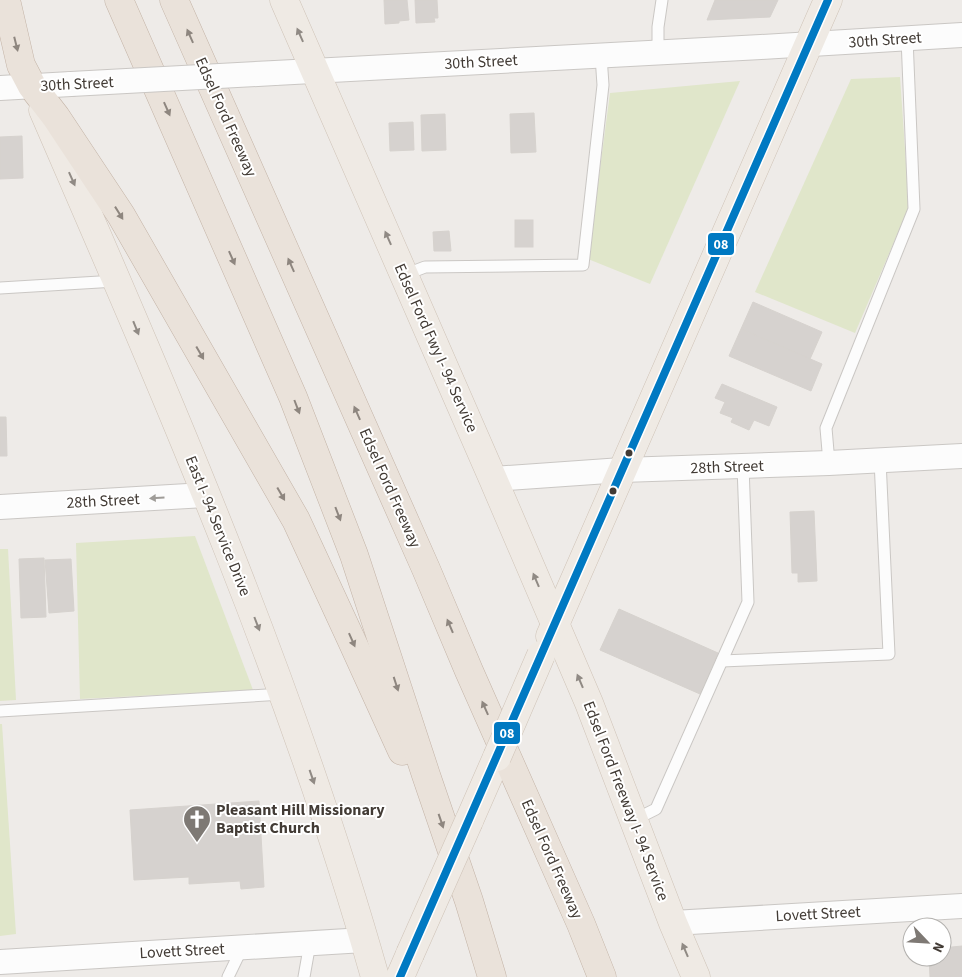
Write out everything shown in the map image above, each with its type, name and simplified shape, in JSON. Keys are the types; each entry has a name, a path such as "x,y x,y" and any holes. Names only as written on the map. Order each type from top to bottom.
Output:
{"highway":[{"path":"6,0 21,65 32,86 56,117 121,214 296,520 404,757 426,775"},
{"path":"119,0 296,406 354,555 469,901 492,977"},
{"name":"Edsel Ford Freeway","path":"174,0 426,569 577,915 602,977"}],"main road":[{"name":"Edsel Ford Fwy I- 94 Service","path":"284,0 555,624"},
{"path":"405,965 828,0"},
{"name":"East I- 94 Service Drive","path":"32,86 117,281 238,574 283,694 328,823 375,977"},
{"name":"Edsel Ford Freeway I- 94 Service","path":"555,624 589,704 673,923 696,977"}],"street":[{"name":"30th Street","path":"0,88 962,35"},
{"name":"28th Street","path":"493,479 622,470 829,463 962,456"},
{"name":"28th Street","path":"0,507 206,495"},
{"name":"Lovett Street","path":"673,923 962,906"},
{"name":"Lovett Street","path":"0,962 364,940"}],"lane":[{"path":"658,52 658,27 662,0"},
{"path":"829,463 826,428 914,210 907,38"},
{"path":"404,275 424,267 583,265 603,85 601,56"},
{"path":"0,288 117,281"},
{"path":"722,662 888,654 880,460"},
{"path":"634,820 656,809 748,602 742,466"},
{"path":"0,711 283,694"},
{"path":"304,977 310,944"},
{"path":"228,977 242,948"}],"green space":[{"path":"900,77 909,207 855,333 755,292 851,79"},
{"path":"740,81 650,284 588,259 610,93"},
{"path":"195,536 253,690 80,699 76,543"},
{"path":"0,549 8,549 16,700 0,701"},
{"path":"0,724 2,724 16,934 0,936"}],"building":[{"path":"384,0 407,0 409,20 385,24"},
{"path":"415,0 437,0 438,18 434,18 435,22 416,23"},
{"path":"715,0 778,0 770,17 707,20"},
{"path":"534,113 536,152 511,153 510,114"},
{"path":"445,114 446,150 422,151 421,115"},
{"path":"413,122 414,150 390,151 389,123"},
{"path":"22,136 23,178 0,179 0,137"},
{"path":"515,220 533,220 533,247 515,247"},
{"path":"449,231 451,251 434,251 433,232"},
{"path":"753,302 822,332 810,359 741,329"},
{"path":"741,329 822,364 811,391 729,356"},
{"path":"722,384 777,407 769,426 754,420 749,430 731,422 733,418 720,413 725,402 715,398"},
{"path":"0,417 6,417 7,456 0,456"},
{"path":"814,511 817,581 798,582 798,573 792,573 790,512"},
{"path":"44,558 46,617 21,618 19,559"},
{"path":"71,559 74,611 49,613 45,560"},
{"path":"619,609 718,653 700,694 600,650"},
{"name":"Pleasant Hill Missionary Baptist Church","path":"259,801 264,887 241,889 240,881 189,884 189,877 134,880 130,810"},
{"path":"962,946 962,977 930,977 930,967 952,967 952,947"}],"transit line":[{"name":"08","path":"400,977 828,0"}],"place":[{"name":"Pleasant Hill Missionary Baptist Church","path":"197,843"}]}
